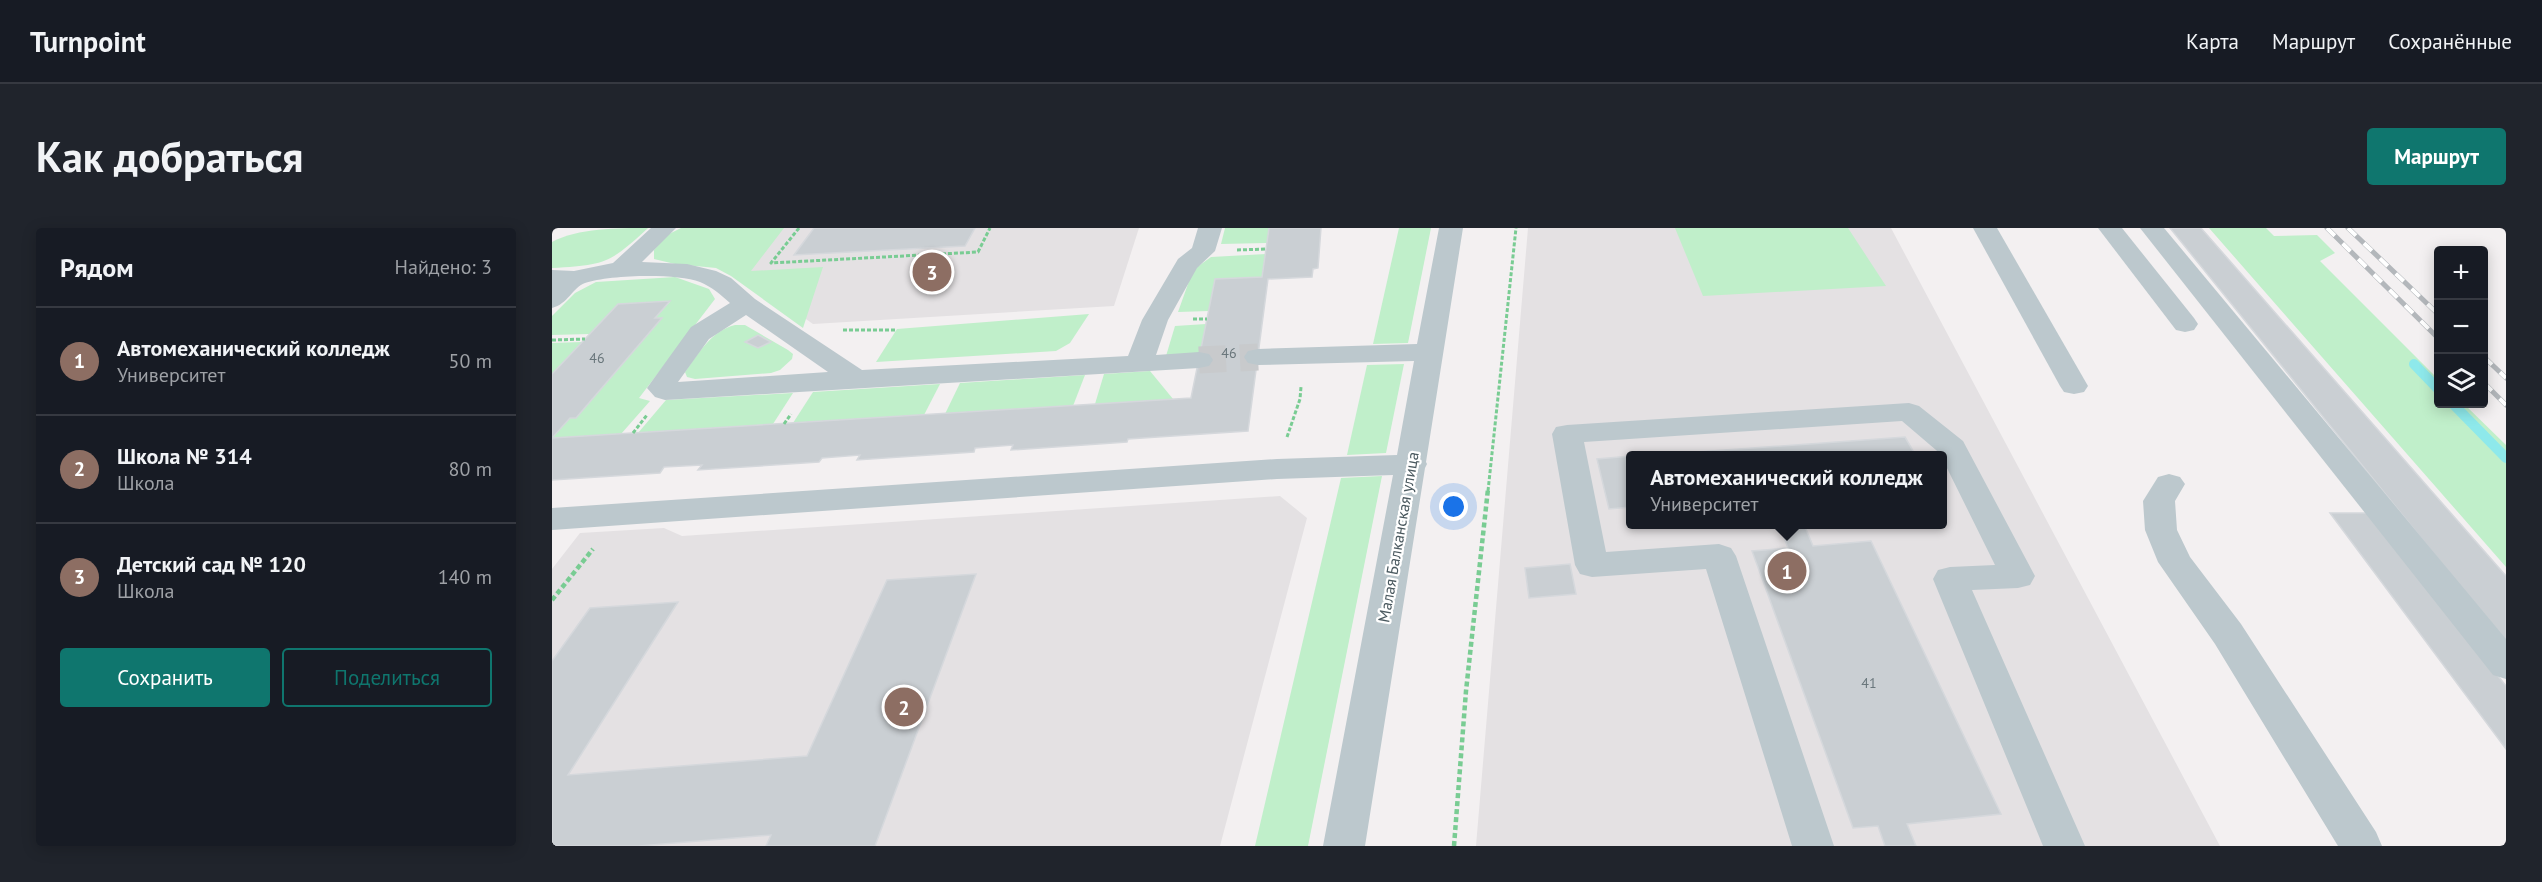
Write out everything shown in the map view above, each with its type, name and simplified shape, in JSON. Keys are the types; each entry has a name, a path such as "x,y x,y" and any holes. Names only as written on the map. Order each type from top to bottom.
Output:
{"street":[{"path":"621,269 664,228"},
{"path":"1139,364 1155,320 1186,264 1203,251 1210,228"},
{"name":"Малая Балканская улица","path":"1344,846 1412,464 1451,228"},
{"path":"1985,228 2074,386"},
{"path":"2110,228 2185,324"},
{"path":"2152,228 2506,665"},
{"path":"552,300 563,278 621,269 687,271 707,276 722,283 746,304 856,379"},
{"path":"746,304 700,333 661,388 665,391 1199,360"},
{"path":"1258,357 1429,352"},
{"path":"1814,846 1719,556 1592,565 1567,434 1909,412 1952,448 2018,576 1950,579 2064,846"},
{"path":"552,519 1277,469 1412,464"},
{"path":"2169,483 2159,501 2161,530 2175,562 2228,634 2361,846"}],"path":[{"path":"799,228 771,263 978,252 990,228"},
{"path":"1454,846 1461,732 1516,228"},
{"path":"552,340 585,339"},
{"path":"1286,442 1300,399 1302,380"},
{"path":"552,600 621,514"}],"shaded area":[{"path":"702,228 1139,228 1114,306 813,324 692,239"},
{"path":"1528,228 1891,228 2220,846 1476,846"},
{"path":"1280,496 1307,518 1220,846 552,846 552,569 580,533 664,528 682,536"}],"green space":[{"path":"648,228 624,249 605,260 584,266 552,268 552,242 562,237 598,230"},
{"path":"681,228 784,228 751,271 823,267 803,328 731,276 716,268 675,264 654,259 654,250 667,235"},
{"path":"1225,228 1269,228 1267,243 1221,244"},
{"path":"1399,228 1431,228 1408,343 1373,344"},
{"path":"1675,228 1848,228 1886,286 1703,296"},
{"path":"2209,228 2266,228 2274,236 2317,235 2335,253 2320,261 2434,375 2434,408 2468,408 2506,445 2506,567"},
{"path":"1266,254 1262,277 1215,279 1209,311 1178,312 1193,270 1211,257"},
{"path":"675,277 709,289 715,299 639,398 650,401 621,434 552,438 570,418 576,418 661,319 655,318 670,302 618,304 590,334 552,335 552,316 575,293 596,282"},
{"path":"1089,314 1070,343 1056,351 876,362 897,329"},
{"path":"1206,324 1200,355 1166,356 1175,326"},
{"path":"735,325 745,325 788,350 793,354 792,359 780,370 771,373 695,379 687,377 685,372 712,337"},
{"path":"582,342 552,374 552,343"},
{"path":"1404,364 1386,453 1347,455 1367,365"},
{"path":"1150,371 1173,399 1095,404 1104,374"},
{"path":"1085,375 1073,406 945,414 960,383"},
{"path":"940,384 924,415 793,423 813,392"},
{"path":"793,393 773,424 638,433 666,400"},
{"path":"1382,476 1308,846 1255,846 1341,478"}],"building":[{"path":"814,228 975,228 965,246 794,255"},
{"path":"1269,228 1321,228 1318,268 1313,269 1312,277 1268,279 1248,431 1011,450 1013,445 975,448 974,452 857,460 860,455 822,458 819,462 698,470 702,465 664,467 660,473 552,480 552,438 1191,398 1215,279 1262,277"},
{"path":"2170,228 2201,228 2506,576 2506,643"},
{"path":"670,301 655,318 662,318 576,418 570,418 552,438 552,374 618,304"},
{"path":"758,335 771,342 758,348 745,342"},
{"path":"1905,437 1913,451 1710,451"},
{"path":"1626,456 1626,507 1609,509 1597,459"},
{"path":"2330,513 2370,513 2506,686 2506,749"},
{"path":"1781,529 1806,529 1813,546 1871,541 2001,814 1907,824 1916,846 1885,846 1878,826 1853,828 1752,551 1788,548"},
{"path":"1570,564 1576,594 1529,598 1525,568"},
{"path":"976,574 875,846 766,846 771,835 639,846 552,846 552,661 590,608 678,602 568,775 807,756 887,580"}],"waterway":[{"path":"2414,364 2434,385"},
{"path":"2457,408 2506,458"}],"tunnel":[{"path":"1199,360 1258,357"}],"railway":[{"path":"2327,228 2434,334"},
{"path":"2348,228 2434,310"},
{"path":"2488,361 2506,378"},
{"path":"2488,387 2506,405"}],"place":[{"name":"Детский сад № 120","path":"932,272"},
{"name":"Автомеханический колледж","path":"1787,571"},
{"name":"Школа № 314","path":"904,707"}]}
